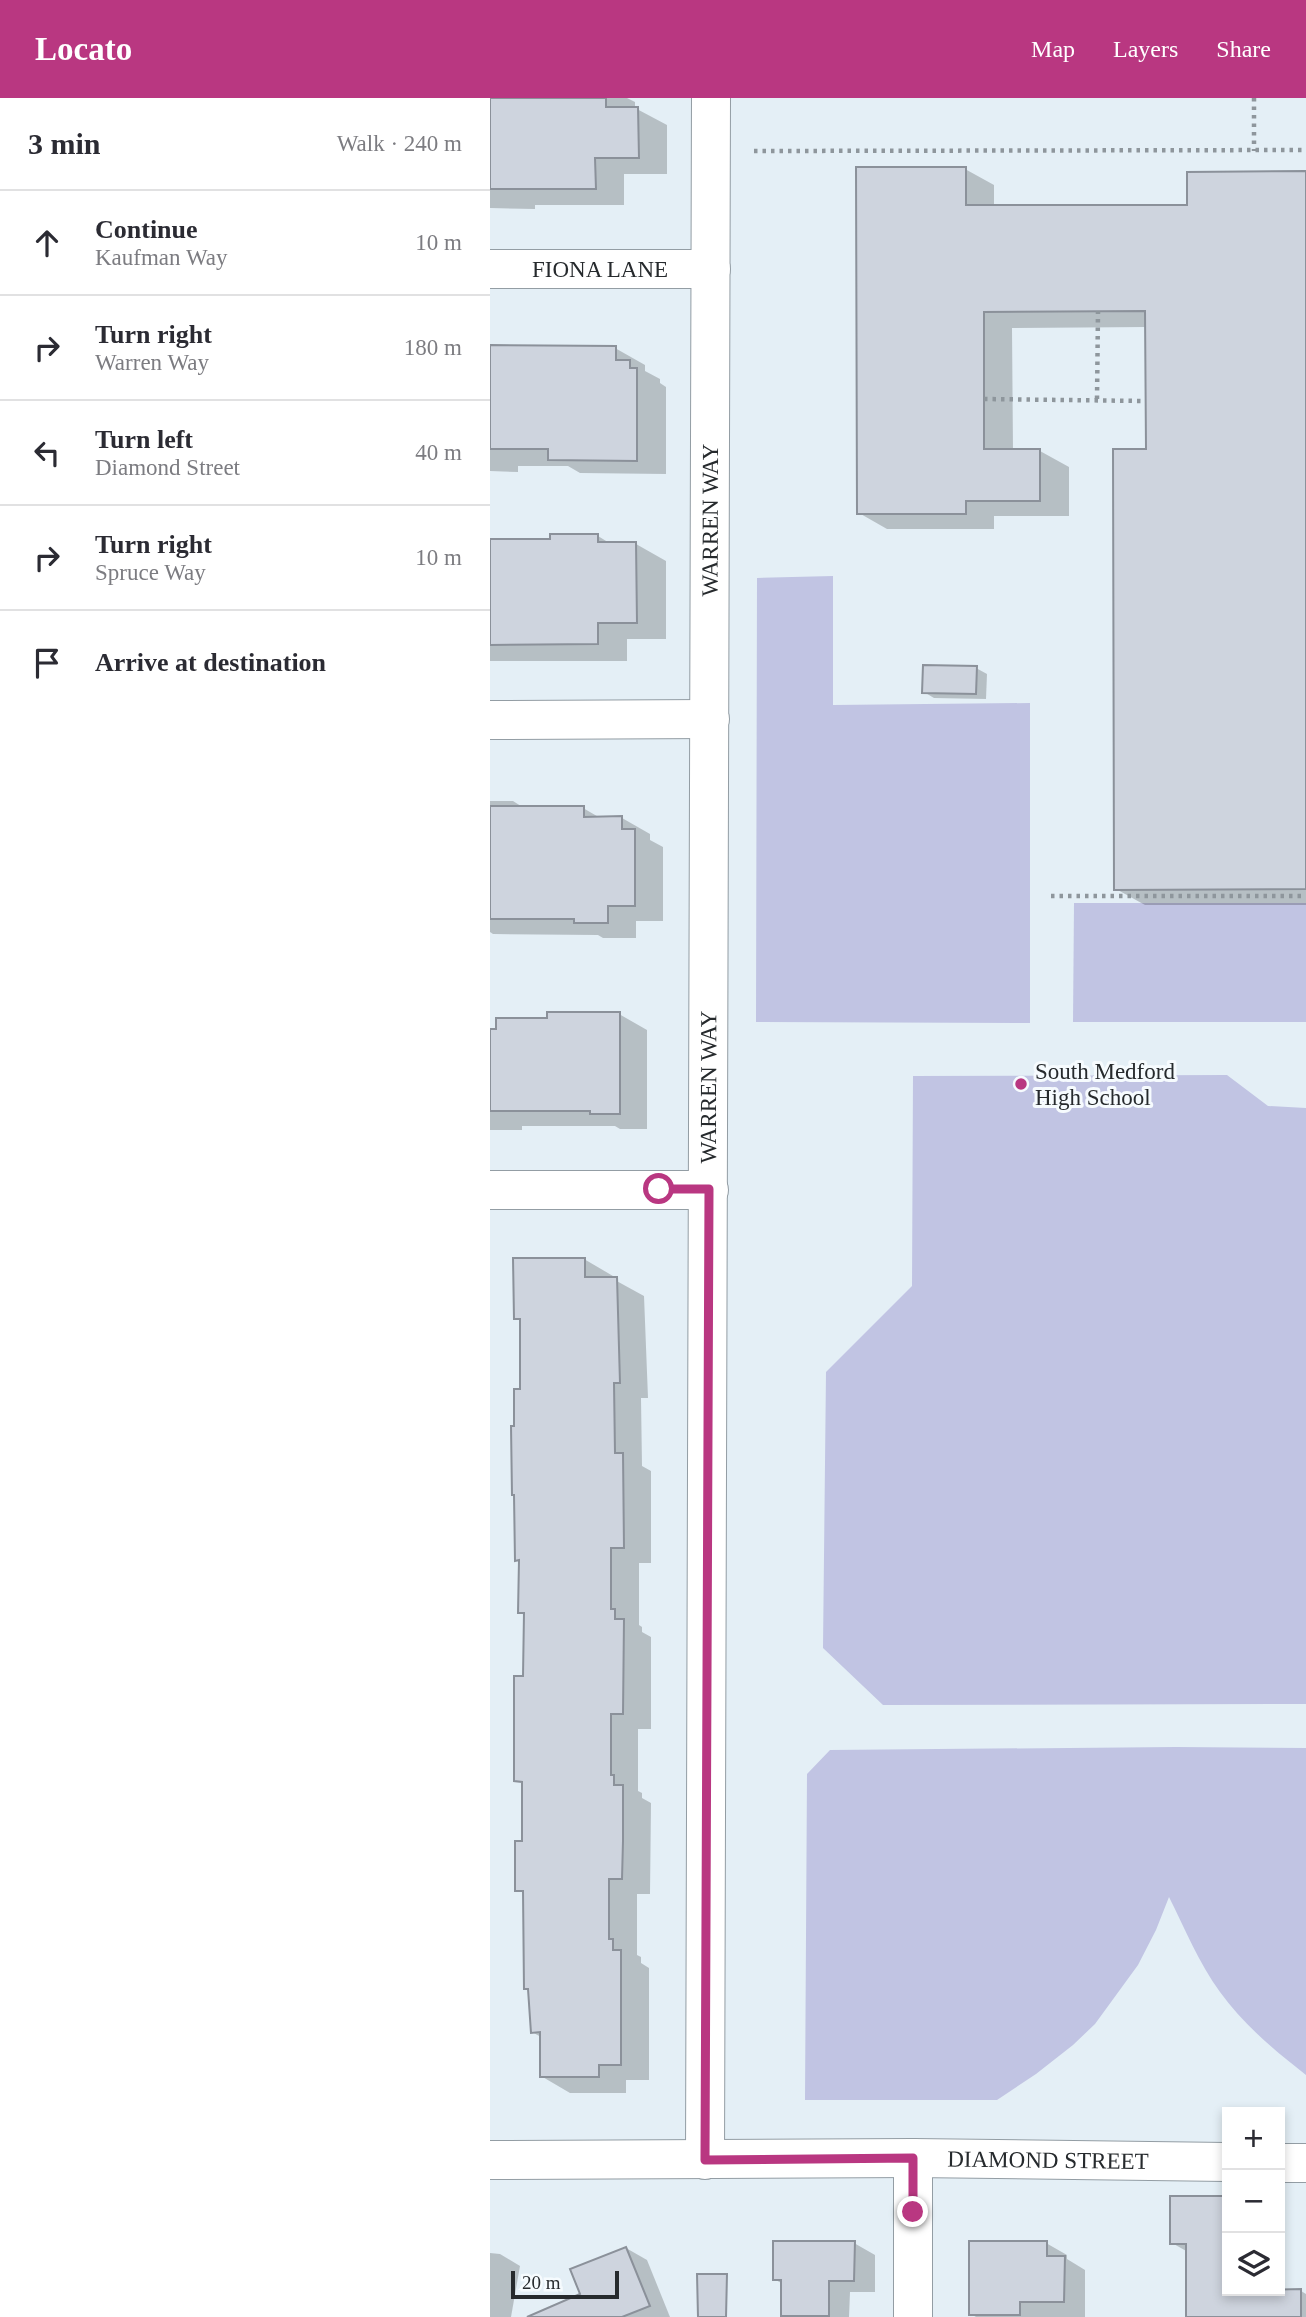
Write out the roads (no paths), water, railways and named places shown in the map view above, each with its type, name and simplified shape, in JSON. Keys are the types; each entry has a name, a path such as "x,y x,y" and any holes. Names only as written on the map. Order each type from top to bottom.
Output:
{"street":[{"name":"WARREN WAY","path":"705,2160 711,98"},
{"name":"FIONA LANE","path":"490,269 711,269"},
{"path":"490,720 710,719"},
{"path":"490,1190 709,1189"},
{"path":"913,2158 913,2317"},
{"name":"DIAMOND STREET","path":"490,2160 913,2158 1222,2162"},
{"path":"1285,2163 1306,2163"}],"place":[{"name":"South Medford High School","path":"1021,1084"}]}
